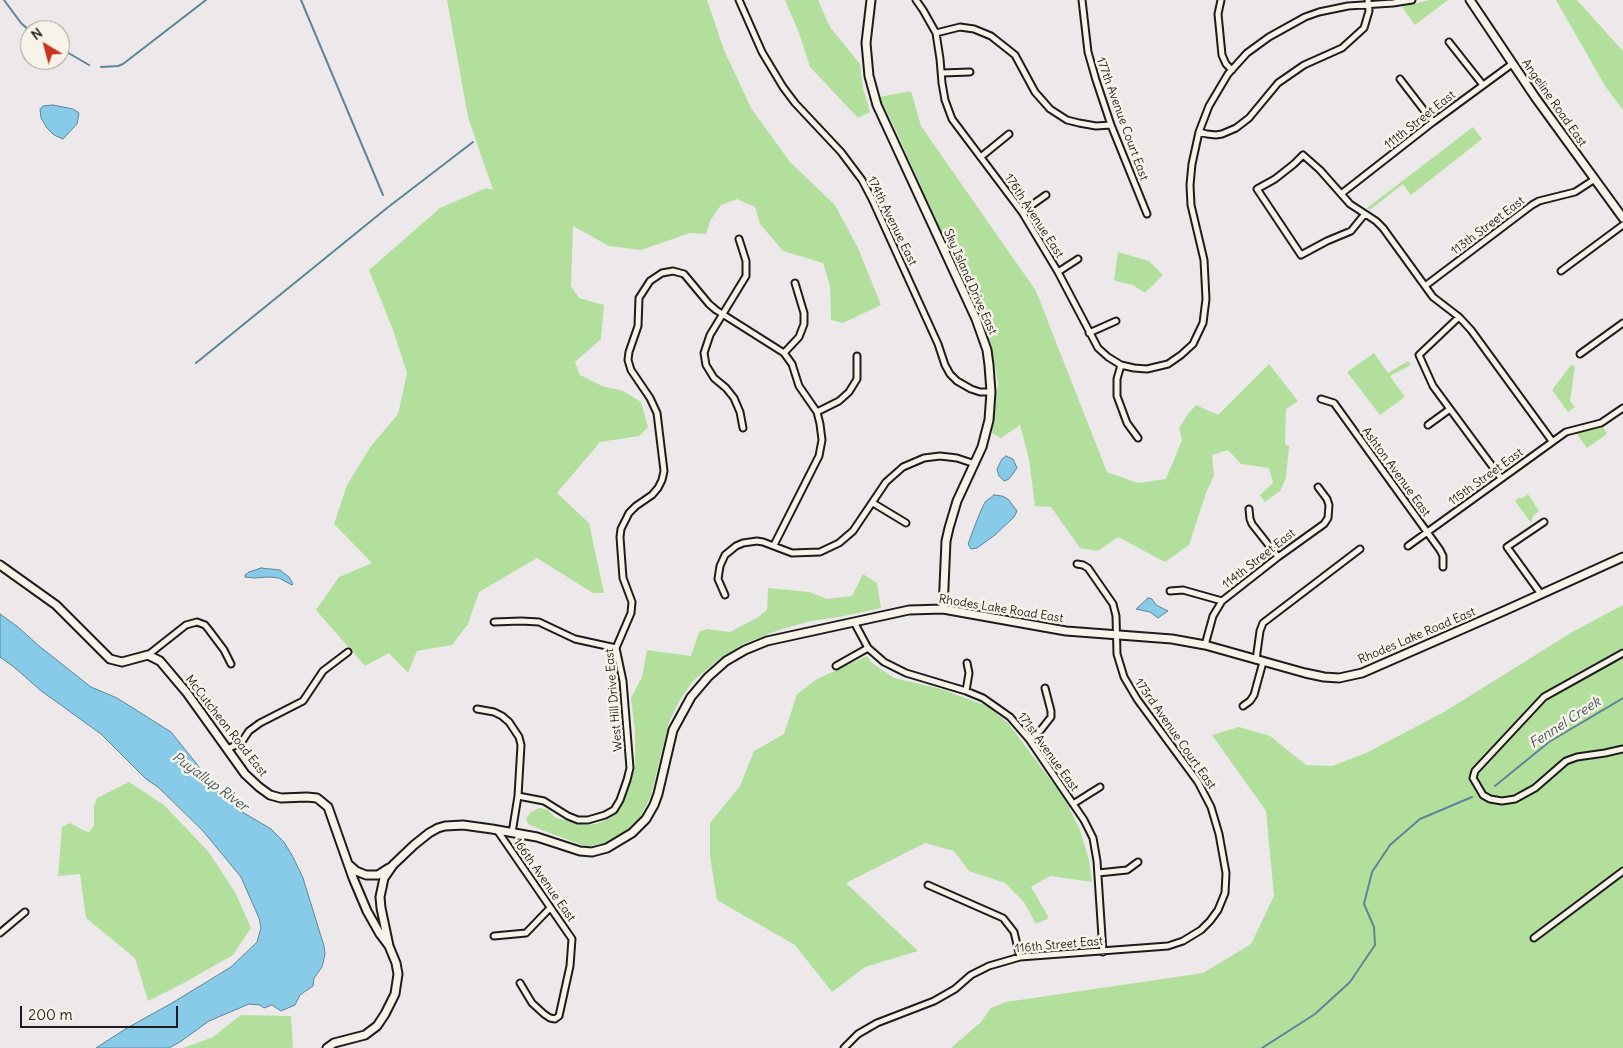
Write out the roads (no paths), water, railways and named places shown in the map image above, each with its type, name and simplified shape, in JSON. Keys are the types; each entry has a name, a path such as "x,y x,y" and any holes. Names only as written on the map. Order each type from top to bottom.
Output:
{"street":[{"name":"174th Avenue East","path":"739,0 762,52 783,88 841,152 862,180 950,374 956,381 971,389 980,392 991,392"},
{"name":"Sky Island Drive East","path":"872,0 867,26 866,51 869,76 877,105 979,326 987,350 991,392 986,434 975,464 962,488 949,528 946,541 943,608"},
{"name":"176th Avenue East","path":"916,0 936,33 942,84 948,110 962,132 982,156 1022,212 1102,352 1121,365"},
{"name":"177th Avenue Court East","path":"1082,0 1088,52 1096,80 1111,125 1147,214"},
{"path":"1221,0 1218,14 1222,55 1226,64 1232,70"},
{"path":"1138,438 1126,423 1117,396 1117,379 1121,365 1146,369 1161,366 1175,360 1193,344 1203,322 1206,299 1204,260 1194,221 1190,185 1192,164 1199,132 1209,106 1232,70 1248,53 1269,37 1293,23 1319,12 1368,2 1393,3 1412,0"},
{"name":"Angeline Road East","path":"1470,0 1512,64 1623,218"},
{"path":"1199,132 1222,134 1243,124 1278,83 1304,65 1342,48 1364,28 1368,18 1368,2"},
{"path":"936,33 960,27 974,29 991,36 1015,55 1036,92 1050,109 1067,120 1096,126 1111,125"},
{"path":"1449,42 1483,85"},
{"name":"111th Street East","path":"1341,194 1433,122 1512,64"},
{"path":"942,73 970,72"},
{"path":"1400,80 1433,122"},
{"path":"982,156 1009,134"},
{"path":"1364,215 1352,231 1327,241 1301,255 1257,189 1294,164 1303,155 1364,215 1376,221 1383,228 1437,301 1459,317 1471,330 1552,441"},
{"name":"113th Street East","path":"1425,286 1532,205 1539,201 1575,192 1594,179"},
{"path":"1022,212 1046,195"},
{"path":"1560,271 1623,224"},
{"path":"739,239 746,261 746,276 708,340 704,359 714,378 734,398 740,412 743,428"},
{"path":"1058,272 1078,259"},
{"name":"West Hill Drive East","path":"518,796 544,801 578,820 588,820 605,815 614,810 620,800 630,768 623,681 616,648 632,613 632,602 623,578 621,529 629,513 658,488 664,471 657,413 650,398 634,376 628,360 638,326 639,298 645,286 656,276 668,272 679,272 688,278 709,304 723,315"},
{"path":"784,353 798,337 804,324 804,313 795,283"},
{"path":"723,315 784,353 792,364 802,393 817,412 820,424 822,440 819,456 774,545"},
{"path":"1459,317 1419,356 1433,386 1501,478"},
{"path":"1090,333 1116,320"},
{"path":"1580,354 1623,323"},
{"path":"817,412 839,401 849,392 857,379 857,356"},
{"name":"Ashton Avenue East","path":"1321,399 1334,403 1443,556 1443,567"},
{"name":"115th Street East","path":"1408,546 1552,441 1573,429 1601,423 1623,408"},
{"path":"1428,425 1450,409"},
{"path":"725,595 720,586 718,572 722,560 730,550 750,541 764,542 787,552 800,554 820,552 839,543 853,532 893,475 903,467 915,461 940,456 957,458 975,464"},
{"name":"114th Street East","path":"1205,645 1213,616 1222,601 1324,524 1328,518 1329,505 1318,487"},
{"path":"872,503 906,523"},
{"path":"1249,509 1252,524 1278,557"},
{"path":"1541,594 1507,547 1544,522"},
{"path":"1243,706 1254,695 1259,661 1260,631 1263,623 1360,549"},
{"name":"Rhodes Lake Road East","path":"346,862 356,872 370,876 381,874 424,836 438,828 463,824 552,840 584,851 600,850 620,841 642,824 651,811 658,794 676,723 691,697 708,677 726,661 745,650 785,636 909,610 943,608 1047,628 1117,635 1163,637 1205,645 1324,677 1351,676 1623,557"},
{"path":"1077,564 1088,568 1113,604 1117,635"},
{"path":"0,565 56,606 110,659 122,662 148,655 186,626 197,622 205,625 224,650 231,664"},
{"path":"1170,591 1183,590 1222,601"},
{"path":"494,622 539,622 575,639 616,648"},
{"name":"171st Avenue East","path":"854,622 868,648 884,662 906,673 966,690 990,702 1010,717 1029,739 1087,824 1096,848 1103,952"},
{"name":"173rd Avenue Court East","path":"1117,635 1116,654 1124,678 1203,789 1211,807 1219,834 1226,873 1225,893 1221,903"},
{"path":"836,666 868,648"},
{"path":"227,749 241,743 254,727 302,701 323,671 348,652"},
{"path":"1623,652 1544,697 1475,770 1473,778 1483,795 1490,799 1502,801 1515,799 1535,788 1566,761 1577,757 1605,754 1623,749"},
{"name":"McCutcheon Road East","path":"148,655 160,661 168,669 245,774 259,787 270,795 281,798 312,797 320,799 325,804 334,821 346,862 367,911 389,946 396,963 398,977 395,994 377,1026 356,1039 334,1043 327,1048"},
{"path":"966,690 968,663"},
{"path":"1029,739 1040,731 1051,717 1045,688"},
{"name":"166th Avenue East","path":"477,709 494,712 502,716 509,722 519,737 521,746 518,796 512,832"},
{"path":"1073,804 1100,787"},
{"name":"166th Avenue East","path":"497,830 569,933 572,942 563,1002 559,1016 555,1019 550,1018 536,1007 520,982"},
{"path":"1098,873 1127,870 1138,862"},
{"name":"Rhodes Lake Road East","path":"389,946 380,897 384,878 393,865"},
{"path":"1534,938 1623,871"},
{"path":"928,884 1007,921 1014,932 1020,957"},
{"name":"116th Street East","path":"844,1048 858,1034 876,1023 934,1002 988,966 1020,957 1158,948 1182,941 1205,927 1215,916 1221,903"},
{"path":"494,936 526,932 550,908"},
{"path":"0,933 25,912"}],"water":[{"path":"53,105 73,109 79,113 77,124 63,139 54,135 41,118 40,109 43,106"},
{"path":"1006,456 1013,459 1017,468 1009,479 1004,481 999,476 997,469 1002,459"},
{"path":"994,495 1008,499 1017,511 1014,517 995,535 977,548 971,549 968,544 979,515 985,502"},
{"path":"261,568 280,570 289,577 293,584 279,578 245,577 249,572"},
{"path":"1148,598 1152,599 1156,605 1168,611 1158,618 1150,612 1136,609"},
{"path":"0,614 91,687 117,698 171,732 215,789 244,813 271,829 284,842 303,878 325,954 322,967 314,978 313,986 300,995 295,1005 281,1011 272,1005 264,1008 260,1005 249,1004 209,1021 169,1048 96,1048 231,967 257,942 261,928 259,918 241,877 203,831 158,787 146,779 101,734 40,690 0,657"}],"waterway":[{"path":"4,0 20,22"},
{"path":"101,67 123,64 206,0"},
{"path":"301,0 383,195"},
{"path":"70,54 89,65"},
{"path":"196,363 387,208 473,142"},
{"name":"Fennel Creek","path":"1495,786 1549,742 1623,698"},
{"name":"Fennel Creek","path":"1262,1048 1315,1014 1350,982 1375,945 1374,927 1364,904 1372,872 1390,845 1420,819 1472,797"}],"water label":[{"name":"Puyallup River","path":"210,782"}]}
